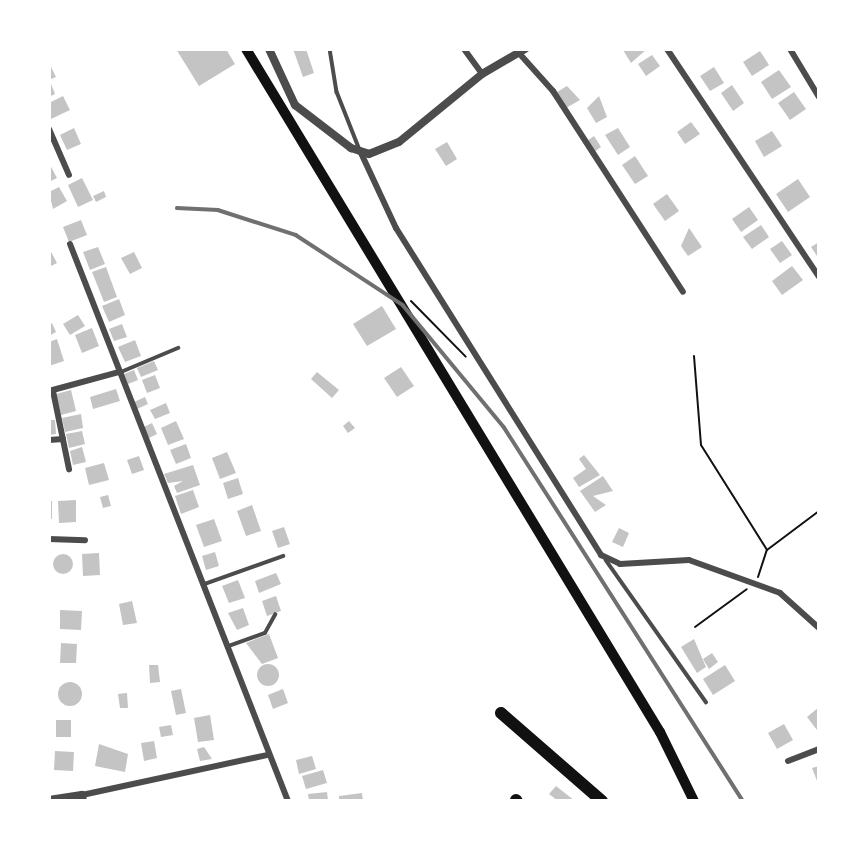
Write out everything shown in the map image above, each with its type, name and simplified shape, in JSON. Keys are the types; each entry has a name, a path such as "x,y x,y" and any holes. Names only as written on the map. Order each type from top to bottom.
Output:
{"highway":[{"path":"501,713 602,801"}],"main road":[{"path":"246,49 660,732 694,801"}],"street":[{"path":"269,49 295,104 361,153 396,228 606,560 679,557 789,598 819,628"},
{"path":"464,49 482,74"},
{"path":"667,49 819,277"},
{"path":"790,49 819,97"},
{"path":"361,153 399,142 482,74 522,50 553,92 683,292"},
{"path":"49,129 69,175"},
{"path":"70,244 229,646 267,755 288,801"},
{"path":"69,469 51,391 119,372"},
{"path":"49,440 63,439"},
{"path":"49,539 85,540"},
{"path":"788,761 819,749"},
{"path":"49,800 83,798 267,755"}],"lane":[{"path":"330,49 337,92 361,153"},
{"path":"119,372 178,348"},
{"path":"205,584 283,556"},
{"path":"606,560 706,702"},
{"path":"229,646 265,633 275,615"}],"path":[{"path":"408,298 462,354 478,359"},
{"path":"694,356 701,445 768,550"},
{"path":"695,627 753,585 768,550 819,511"}],"building":[{"path":"176,49 226,49 235,64 199,86"},
{"path":"293,49 306,49 314,73 303,77"},
{"path":"624,49 647,49 631,63 623,50"},
{"path":"760,51 769,65 752,76 743,62"},
{"path":"652,55 660,66 646,76 638,64"},
{"path":"49,63 56,77 49,80"},
{"path":"714,67 724,83 710,91 700,76"},
{"path":"779,70 791,87 772,99 761,82"},
{"path":"51,84 55,94 49,97 49,85"},
{"path":"732,85 744,103 733,111 721,93"},
{"path":"567,86 580,100 566,108 557,92"},
{"path":"794,92 806,109 790,120 778,103"},
{"path":"63,96 70,110 51,119 49,103"},
{"path":"599,96 607,117 596,123 587,108"},
{"path":"691,122 700,134 685,144 677,132"},
{"path":"74,128 81,144 67,150 60,135"},
{"path":"618,128 630,147 618,155 605,135"},
{"path":"772,131 782,146 764,157 755,141"},
{"path":"594,136 601,147 594,152 587,141"},
{"path":"447,142 457,159 446,166 435,149"},
{"path":"635,156 648,176 635,184 622,165"},
{"path":"49,163 57,178 49,182"},
{"path":"82,178 93,200 78,207 68,185"},
{"path":"798,179 810,197 788,212 776,194"},
{"path":"59,187 67,201 53,209 49,192"},
{"path":"104,191 106,197 96,202 93,196"},
{"path":"667,194 679,211 665,221 653,204"},
{"path":"749,207 758,220 741,232 732,219"},
{"path":"81,220 87,235 69,242 63,227"},
{"path":"761,225 769,237 752,249 743,237"},
{"path":"689,228 702,247 688,256 681,246"},
{"path":"782,241 792,255 780,263 770,249"},
{"path":"819,242 819,259 811,247"},
{"path":"98,247 105,264 90,270 83,252"},
{"path":"49,248 57,263 49,267"},
{"path":"134,252 142,268 130,274 121,258"},
{"path":"792,266 803,280 782,295 772,281"},
{"path":"106,267 117,297 104,302 92,272"},
{"path":"119,299 125,315 109,322 102,306"},
{"path":"382,306 396,329 367,346 353,324"},
{"path":"78,315 85,326 70,335 63,324"},
{"path":"52,323 56,332 49,336 49,325"},
{"path":"122,324 127,337 114,341 109,329"},
{"path":"92,328 99,346 82,353 75,335"},
{"path":"57,339 64,361 49,366 49,342"},
{"path":"135,340 141,356 125,362 118,347"},
{"path":"154,361 158,370 141,377 137,368"},
{"path":"401,367 414,386 397,397 384,378"},
{"path":"134,370 138,380 128,384 124,374"},
{"path":"317,372 339,390 332,398 311,379"},
{"path":"155,375 160,388 147,393 142,380"},
{"path":"116,389 120,401 93,409 90,397"},
{"path":"71,390 76,411 61,415 56,394"},
{"path":"145,397 148,404 137,409 134,402"},
{"path":"166,403 170,413 155,419 150,410"},
{"path":"81,414 83,428 65,432 62,418"},
{"path":"49,420 55,420 56,434 49,435"},
{"path":"176,421 184,439 168,445 161,428"},
{"path":"349,421 355,428 348,433 343,426"},
{"path":"152,423 157,434 149,438 144,427"},
{"path":"82,431 85,444 69,448 66,434"},
{"path":"186,444 191,458 176,464 170,450"},
{"path":"82,447 86,462 73,465 70,451"},
{"path":"227,452 236,473 220,479 212,458"},
{"path":"584,455 600,475 579,487 573,478 586,469 579,459"},
{"path":"139,456 144,470 132,474 127,460"},
{"path":"104,463 109,480 89,485 85,468"},
{"path":"193,465 200,485 177,493 174,486 183,481 168,483 164,474"},
{"path":"603,476 613,491 593,496 606,505 595,512 580,491"},
{"path":"238,478 243,494 228,499 223,483"},
{"path":"193,490 199,507 181,514 175,496"},
{"path":"108,495 111,506 103,508 100,497"},
{"path":"76,500 76,522 59,523 58,501"},
{"path":"49,501 52,501 52,519 49,519"},
{"path":"252,505 261,531 246,536 237,511"},
{"path":"214,519 222,541 204,547 196,525"},
{"path":"284,527 290,544 278,548 272,531"},
{"path":"619,528 629,533 623,547 612,542"},
{"path":"215,552 219,566 206,570 202,556"},
{"path":"99,553 100,575 83,576 82,554"},
{"path":"63,554 70,557 73,564 70,571 63,574 56,571 53,564 56,557"},
{"path":"276,573 281,584 259,593 255,581"},
{"path":"238,580 245,598 229,603 222,586"},
{"path":"276,596 281,611 267,616 262,601"},
{"path":"132,601 137,623 123,625 119,604"},
{"path":"243,608 249,625 237,630 228,613"},
{"path":"60,610 82,611 81,630 60,629"},
{"path":"269,634 278,658 262,664 246,643"},
{"path":"694,639 706,667 697,673 681,647"},
{"path":"61,643 77,644 76,663 60,663"},
{"path":"712,653 718,662 709,669 703,659"},
{"path":"268,664 276,667 279,675 276,683 268,686 260,683 257,675 260,667"},
{"path":"149,665 158,665 160,682 150,683"},
{"path":"725,665 735,681 713,695 703,679"},
{"path":"70,682 81,689 82,694 75,705 70,706 59,699 58,694 65,683"},
{"path":"181,689 186,713 176,715 171,691"},
{"path":"283,689 288,703 273,709 268,695"},
{"path":"127,693 128,708 120,708 118,694"},
{"path":"819,707 819,728 817,730 807,717"},
{"path":"210,715 214,740 198,742 194,718"},
{"path":"56,720 71,720 71,737 56,737"},
{"path":"784,724 793,740 777,749 768,733"},
{"path":"171,725 173,735 161,737 159,727"},
{"path":"154,741 157,758 144,761 141,743"},
{"path":"99,744 128,754 125,772 95,766"},
{"path":"204,747 212,759 200,761 197,749"},
{"path":"55,751 74,752 73,771 54,770"},
{"path":"312,756 316,769 299,774 296,760"},
{"path":"819,766 819,786 812,768"},
{"path":"323,770 327,783 306,789 302,776"},
{"path":"556,786 575,801 558,801 549,794"},
{"path":"327,792 328,801 309,801 308,794"},
{"path":"362,793 363,801 339,801 339,796"}],"railway":[{"path":"177,208 218,210 296,235 403,305 504,427 743,801"}]}
